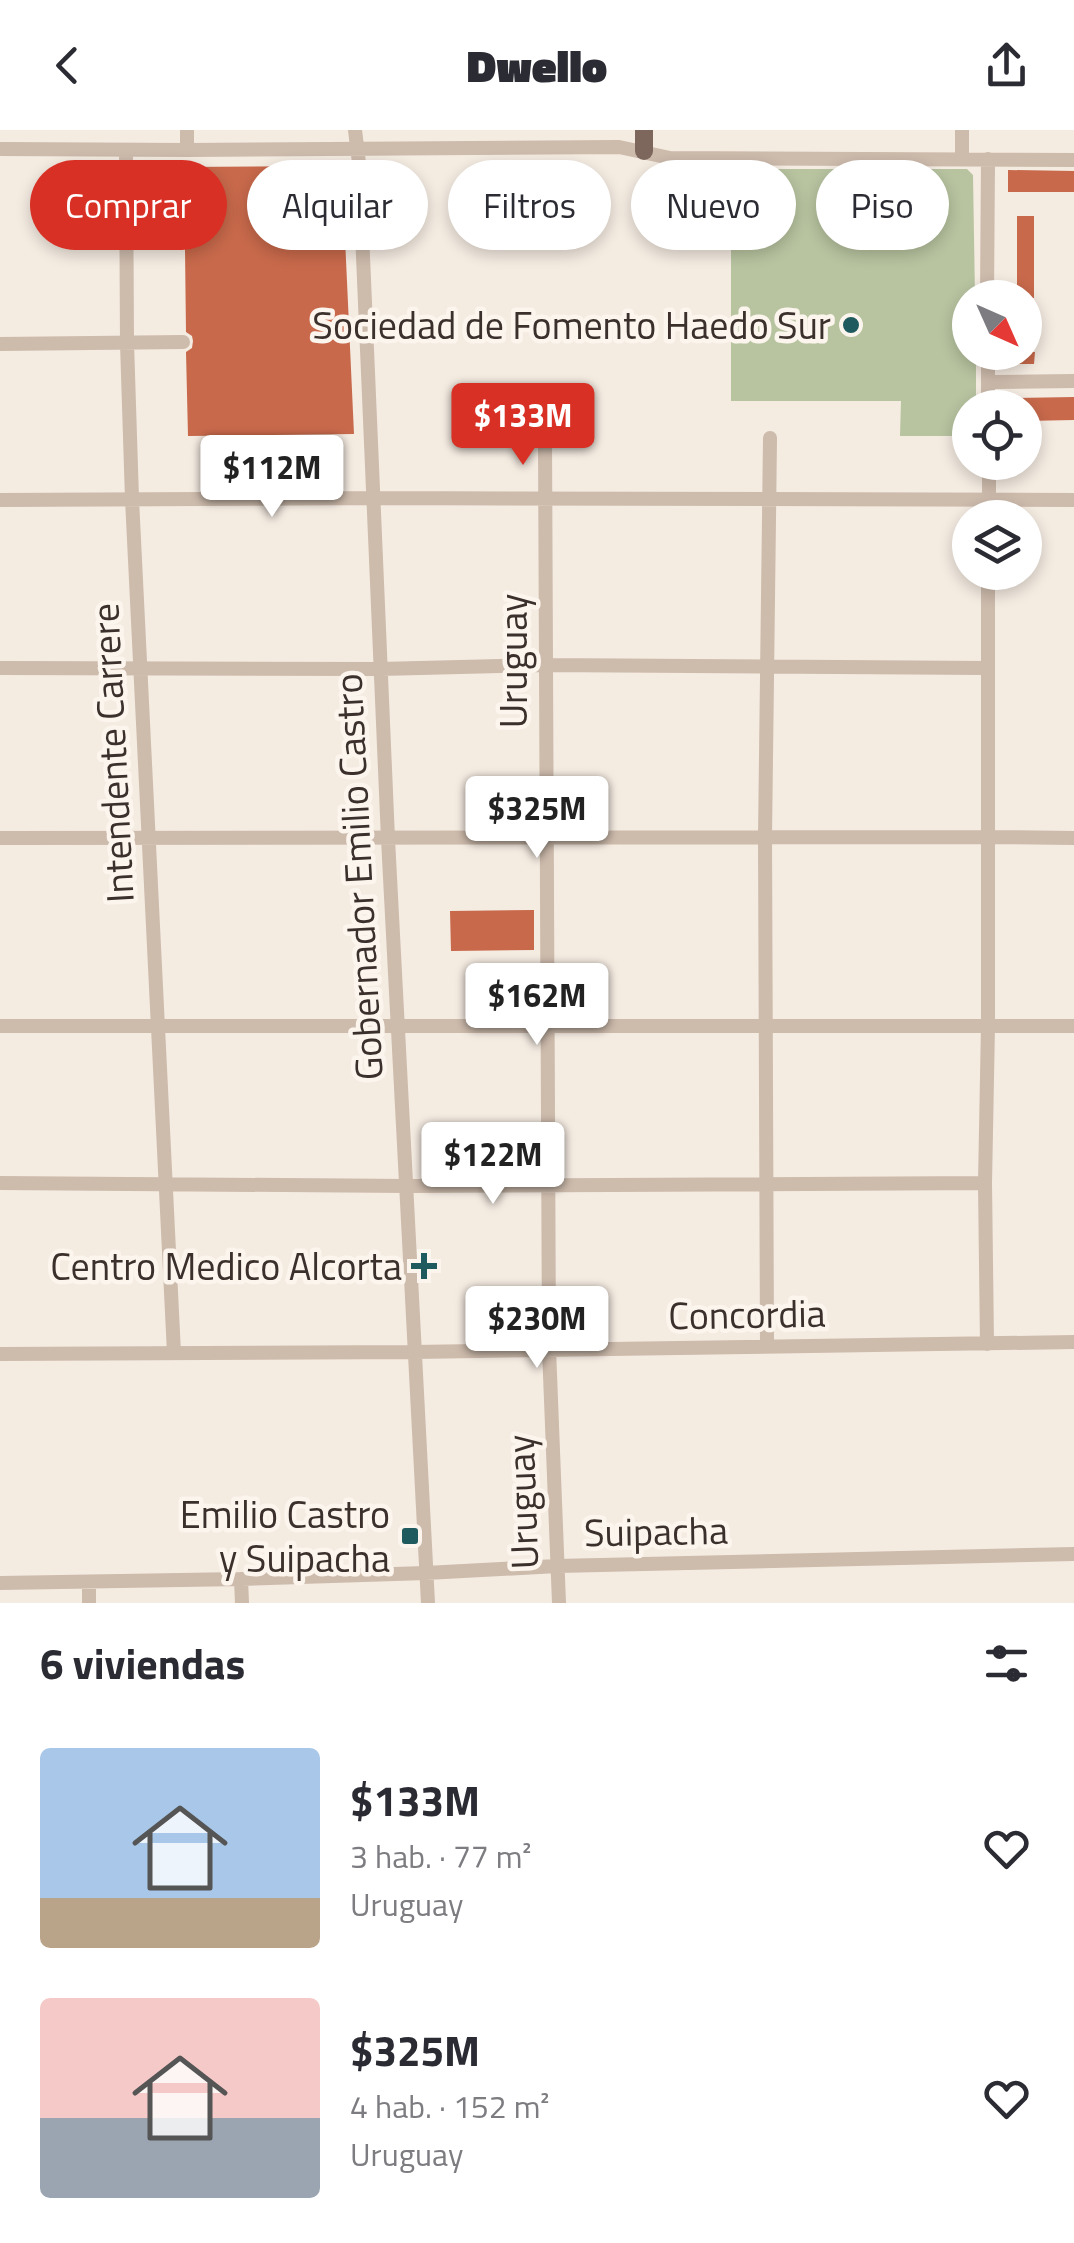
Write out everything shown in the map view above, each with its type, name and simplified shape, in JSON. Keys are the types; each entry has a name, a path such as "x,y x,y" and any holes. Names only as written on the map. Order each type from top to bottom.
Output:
{"main road":[{"path":"644,130 644,151"}],"street":[{"path":"187,130 187,150"},
{"name":"Gobernador Emilio Castro","path":"355,130 428,1603"},
{"path":"962,130 962,159"},
{"path":"0,149 619,147 670,158 1074,160"},
{"name":"Intendente Carrere","path":"126,150 132,499 174,1353"},
{"path":"988,159 988,280"},
{"path":"0,344 183,342"},
{"path":"988,370 988,390"},
{"path":"988,382 1074,382"},
{"path":"767,1346 770,438"},
{"name":"Uruguay","path":"545,439 548,1349 558,1603"},
{"path":"0,500 989,500 989,480"},
{"path":"1042,500 1074,500"},
{"path":"987,1344 988,590"},
{"path":"0,668 986,668"},
{"path":"0,838 1074,838"},
{"path":"0,1026 1074,1026"},
{"path":"0,1184 986,1183"},
{"name":"Concordia","path":"0,1354 1074,1342"},
{"name":"Suipacha","path":"0,1583 1074,1554"},
{"path":"242,1579 242,1603"},
{"path":"89,1582 89,1603"}],"green space":[{"name":"Sociedad de Fomento Haedo Sur","path":"796,169 816,169 816,250 949,250 949,169 967,169 973,175 975,280 952,280 952,370 976,370 976,390 952,390 952,436 900,436 901,401 731,401 731,250 796,250"}],"building":[{"path":"227,167 247,167 247,250 346,250 354,434 188,436 186,352 193,341 186,332 185,250 227,250"},
{"path":"1008,170 1074,171 1074,192 1008,192"},
{"path":"1017,216 1034,216 1034,280 1017,280"},
{"path":"1042,397 1074,397 1074,420 1042,421"},
{"path":"534,910 534,950 451,951 450,911"}],"place":[{"name":"Sociedad de Fomento Haedo Sur","path":"851,325"},
{"name":"Centro Medico Alcorta","path":"424,1266"},
{"name":"Emilio Castro y Suipacha","path":"410,1536"}]}
